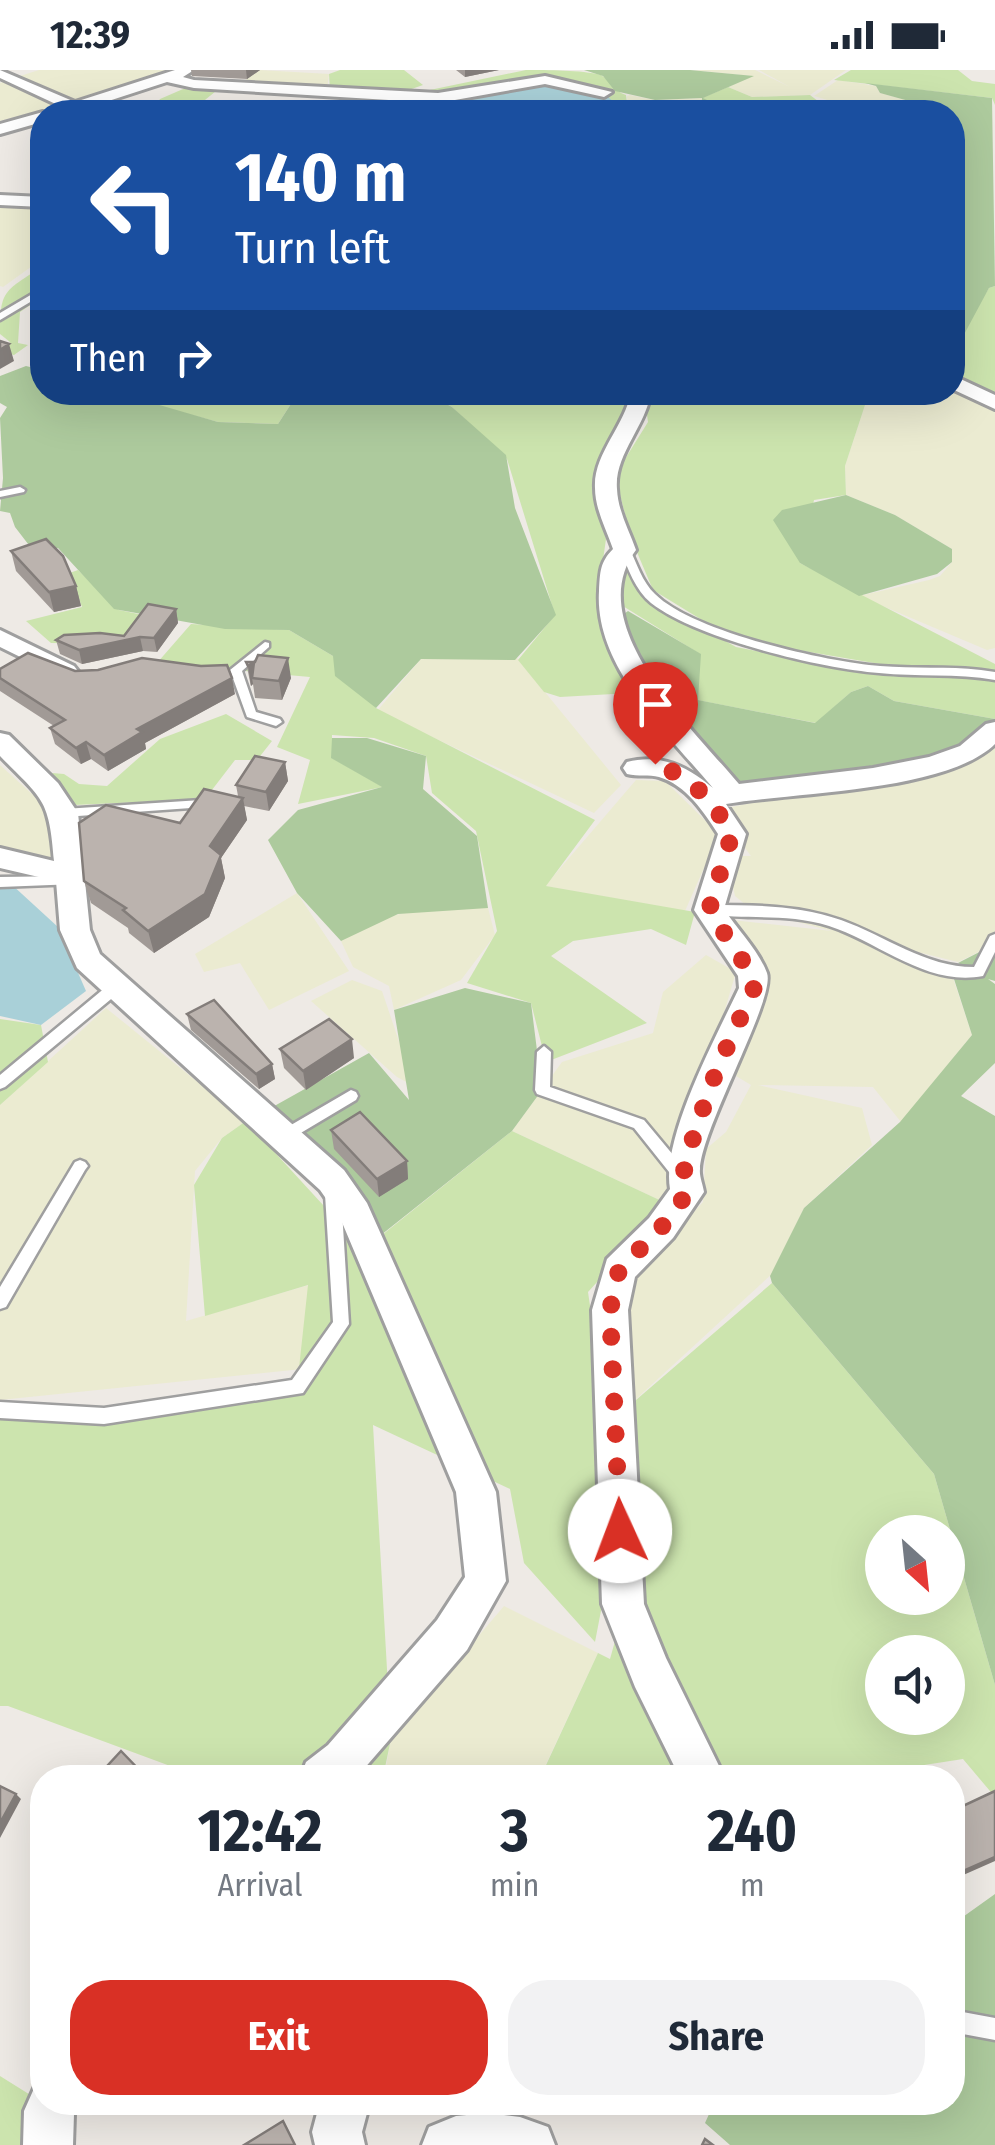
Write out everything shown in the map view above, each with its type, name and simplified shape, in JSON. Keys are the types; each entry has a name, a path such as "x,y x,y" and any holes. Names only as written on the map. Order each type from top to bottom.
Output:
{"street":[{"path":"104,100 188,70"},
{"path":"0,72 52,100"},
{"path":"169,78 184,83 438,98 546,80 604,92"},
{"path":"210,100 230,88 226,85"},
{"path":"3,132 30,122"},
{"path":"0,200 30,201"},
{"path":"965,388 995,403"},
{"path":"639,405 639,414 607,472 606,494 624,550 612,563 610,612 619,645 636,674 721,795 732,834 709,910 752,975 754,988 717,1069 696,1128 684,1169 688,1192 661,1228 619,1270 610,1310 624,1604 650,1672 696,1765"},
{"path":"0,637 60,638"},
{"path":"0,637 33,658 79,676 90,676"},
{"path":"636,768 655,764 721,795 804,783 854,782 970,753 995,730"},
{"path":"0,742 48,789 64,813 76,930 88,960 332,1180 355,1213 476,1492 486,1582 452,1635 337,1765"},
{"path":"0,858 70,877"},
{"path":"48,2145 49,2115"},
{"path":"340,2145 342,2115"},
{"path":"446,2145 504,2138 530,2145"}],"lane":[{"path":"0,317 30,299"},
{"path":"0,494 20,490"},
{"path":"624,550 638,581 657,602 744,641 817,660 880,670 959,668 995,676"},
{"path":"264,644 226,669 251,714 276,722"},
{"path":"64,813 201,804"},
{"path":"0,882 70,877"},
{"path":"709,910 784,913 832,922 922,962 967,974 978,972 995,940"},
{"path":"1,1081 117,986"},
{"path":"544,1052 542,1090 640,1124 686,1182"},
{"path":"284,1136 352,1096"},
{"path":"0,1302 80,1166"},
{"path":"0,1410 104,1416 298,1387 341,1324 332,1180"},
{"path":"965,2023 995,2029"}],"green space":[{"path":"39,70 166,70 78,100 68,100 20,76"},
{"path":"260,70 329,74 327,90 241,83"},
{"path":"340,70 404,70 423,85 403,92 330,90 329,74"},
{"path":"526,70 601,75 626,95 627,100 404,100 401,96"},
{"path":"584,70 690,70 754,76 703,98 707,100 655,100 615,91 603,76"},
{"path":"693,70 755,70 790,87 759,70 846,70 810,95 752,97 728,87 751,76"},
{"path":"851,70 958,70 972,81 995,84 995,105 992,98 834,80"},
{"path":"838,80 876,86 880,93 906,100 827,100 814,96"},
{"path":"5,81 44,100 30,100 30,113 0,121 0,83"},
{"path":"865,83 992,98 995,286 989,288 965,333 965,100 905,100 880,93 876,86"},
{"path":"190,86 221,87 205,100 160,99"},
{"path":"728,87 752,97 810,95 817,100 706,100 702,98"},
{"path":"630,95 655,100 627,100"},
{"path":"0,207 30,208 30,268 0,286"},
{"path":"30,275 30,305 20,312 18,343 28,345 14,355 5,353 10,342 0,334 4,299"},
{"path":"995,286 995,403 965,388 965,326 989,288"},
{"path":"30,367 30,405 159,405 218,422 278,424 290,405 448,405 506,455 515,508 556,615 515,660 421,659 376,708 335,676 333,656 289,630 225,629 114,609 58,548 35,553 15,527 10,513 0,511 0,418 7,407 0,403 0,376"},
{"path":"965,388 995,403 995,648 987,650 859,596 940,576 952,562 952,549 895,515 846,495 845,466 865,405 965,405"},
{"path":"155,405 290,405 278,424 218,422"},
{"path":"448,405 628,405 598,478 606,539 601,574 697,749 673,742 655,731 641,716 631,693 560,697 544,692 518,660 555,615 507,459"},
{"path":"646,405 865,405 845,466 846,495 814,500 800,563 995,664 995,671 880,664 733,639 653,590 631,538 615,475 648,422"},
{"path":"846,495 895,515 952,549 952,562 937,574 859,596 800,563 773,520 782,510"},
{"path":"624,562 657,602 736,647 840,667 995,678 995,719 894,701 868,686 851,692 816,723 697,700 700,654 618,603"},
{"path":"78,570 119,610 143,615 118,644 51,643 26,621 82,607 75,588 44,582"},
{"path":"628,611 701,654 698,700 815,723 851,692 868,686 894,701 995,719 995,731 970,753 732,793 613,622"},
{"path":"191,624 289,630 333,656 376,708 595,820 546,886 695,912 686,945 651,929 573,941 551,956 647,1023 546,1062 531,1003 467,983 497,931 476,831 432,793 426,756 374,738 332,735 332,758 383,787 298,804 310,760 277,747 310,677 157,663"},
{"path":"513,653 621,785 594,813 377,711 421,659"},
{"path":"226,714 272,741 257,760 235,760 205,799 74,805 52,773 64,774 79,784 107,786 160,739"},
{"path":"995,736 995,944 958,962 857,937 952,975 972,1035 901,1122 873,1087 758,1085 862,1108 872,1145 804,1208 774,1272 622,1412 630,1281 703,1202 706,1149 726,1132 751,1085 736,1076 758,985 704,917 832,931 752,910 735,896 726,856 751,856 717,810 977,758"},
{"path":"332,738 367,738 426,756 423,789 477,836 488,908 398,914 341,941 297,893 268,840 298,810 382,787 331,758"},
{"path":"0,765 52,812 60,866 0,857"},
{"path":"636,780 665,781 719,834 685,911 545,886"},
{"path":"297,893 349,971 269,1010 240,963 204,972 195,954"},
{"path":"434,906 488,908 495,935 461,980 394,1010 389,986 353,967 341,941 382,918"},
{"path":"995,944 995,981 988,979 995,984 995,1063 961,1096 995,1116 995,1685 965,1581 965,1515 946,1515 934,1474 770,1276 804,1208 900,1122 972,1035 954,979 977,972 958,963"},
{"path":"706,955 736,972 668,1204 512,1131 562,1062 653,1033 663,992"},
{"path":"352,980 382,991 414,1086 397,1077 311,1001"},
{"path":"465,988 531,1003 542,1090 512,1131 381,1235 269,1109 369,1053 409,1100 394,1010"},
{"path":"106,1008 246,1121 222,1138 195,1171 186,1321 309,1285 302,1369 0,1400 0,1105"},
{"path":"0,1019 41,1025 48,1062 0,1105"},
{"path":"246,1121 346,1230 382,1235 512,1131 668,1204 588,1292 620,1512 595,1642 524,1563 510,1489 373,1425 391,1739 386,1765 168,1765 0,1706 0,1413 296,1396 308,1285 205,1316 194,1185 222,1138"},
{"path":"772,1283 934,1474 946,1515 865,1515 865,1615 965,1615 965,1581 995,1685 995,1797 963,1759 924,1765 546,1765 598,1653 610,1659 637,1563 622,1412"},
{"path":"504,1606 598,1653 546,1765 386,1765 391,1739"},
{"path":"995,1894 995,2145 730,2145 705,2123 709,2115 965,2115 965,1915"},
{"path":"0,2076 30,2095 30,2115 35,2115 40,2145 0,2145"}],"water":[{"path":"546,84 612,100 452,100"},
{"path":"10,883 58,927 86,991 41,1025 0,1016 0,886"}],"building":[{"path":"46,539 63,556 76,586 49,592 11,551"},
{"path":"148,604 176,609 154,638 140,637 79,650 56,640 64,635 124,636"},
{"path":"28,653 75,671 98,670 142,658 201,666 227,665 232,678 137,729 142,732 104,755 86,742 76,748 50,728 65,720 0,678 0,669"},
{"path":"258,655 288,658 279,681 252,678"},
{"path":"255,756 285,762 266,792 236,785"},
{"path":"204,789 243,798 210,846 221,855 205,894 148,931 123,910 126,908 84,881 79,823 106,805 180,823"},
{"path":"214,1000 272,1064 256,1074 187,1014"},
{"path":"329,1019 352,1039 303,1071 280,1049"},
{"path":"360,1112 407,1161 377,1179 331,1130"},
{"path":"121,1751 134,1765 108,1765"},
{"path":"0,1786 16,1794 0,1823"},
{"path":"995,1791 995,1857 965,1870 965,1805"},
{"path":"283,2121 295,2145 244,2145"}],"route":[{"path":"620,1531 610,1310 619,1270 661,1228 688,1192 684,1169 696,1128 717,1069 754,988 752,975 709,910 732,834 710,797 655,764"}]}
